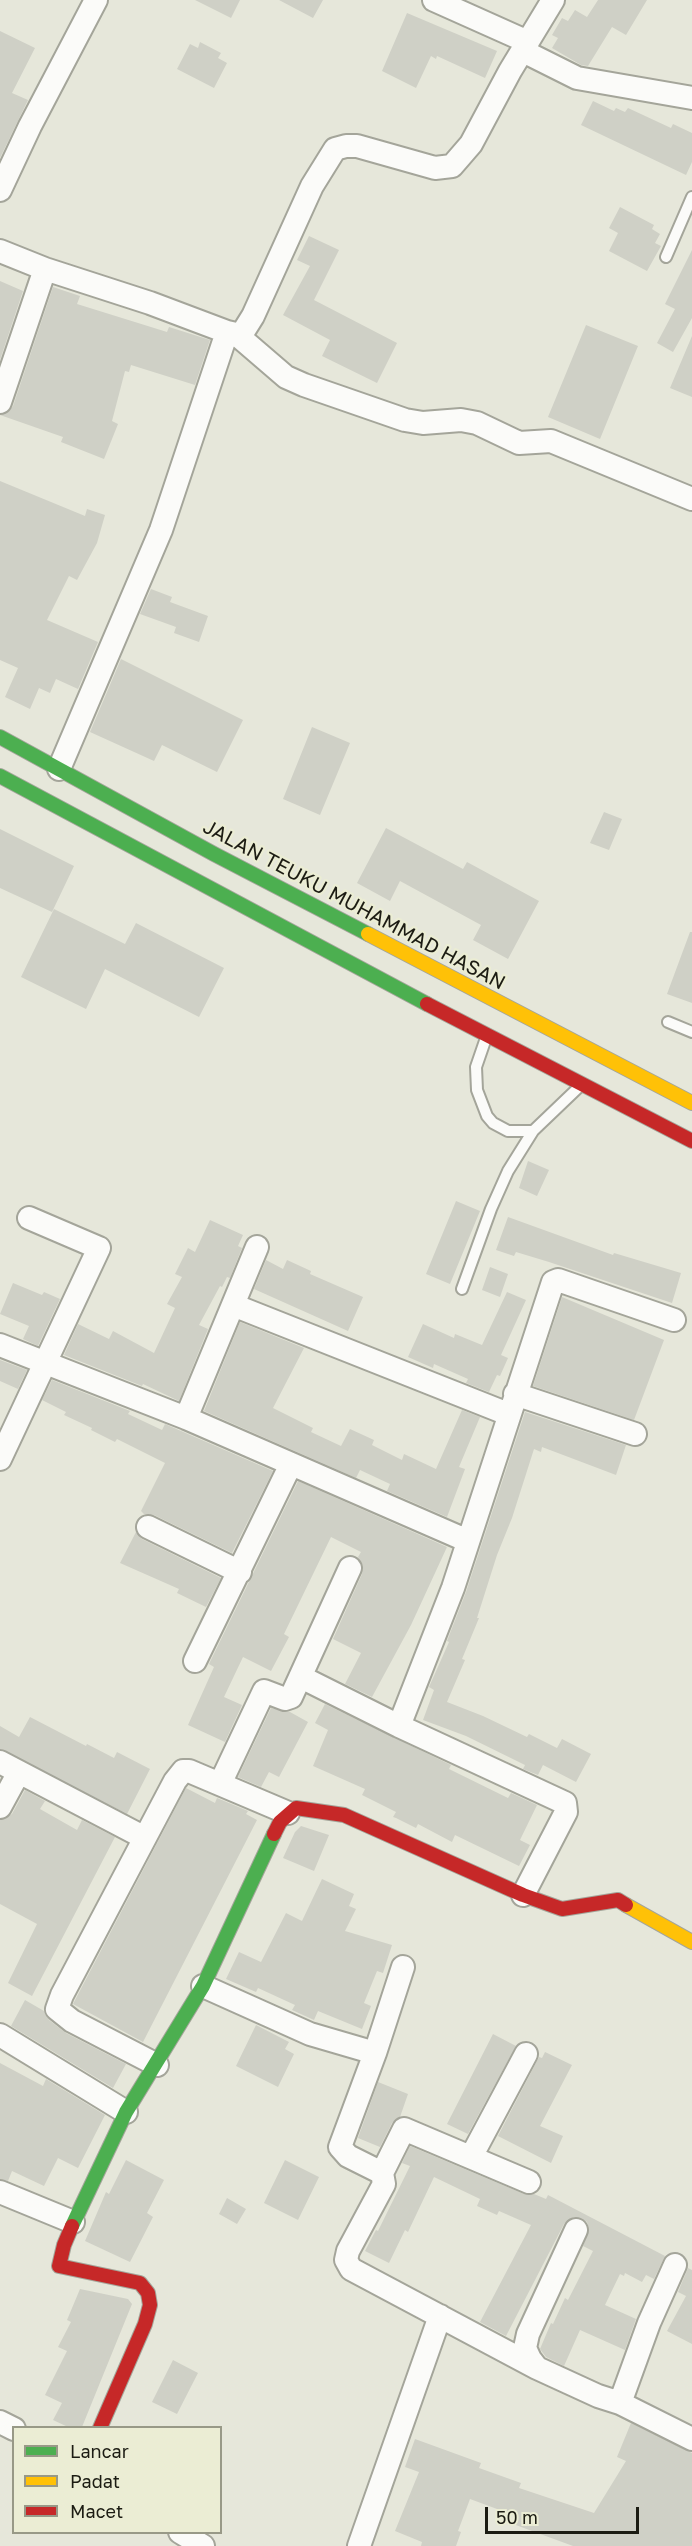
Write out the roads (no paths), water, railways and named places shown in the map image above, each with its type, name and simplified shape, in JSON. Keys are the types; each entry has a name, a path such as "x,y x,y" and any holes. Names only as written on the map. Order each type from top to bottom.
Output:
{"main road":[{"name":"JALAN TEUKU MUHAMMAD HASAN","path":"0,737 465,1005 487,1036 692,1141"},
{"name":"JALAN TEUKU MUHAMMAD HASAN","path":"0,776 465,1005 692,1103"},
{"path":"100,2426 145,2324 150,2305 148,2293 140,2283 60,2266 73,2222 126,2112 157,2066 203,1986 280,1822 288,1813 296,1808 306,1808 344,1815 523,1895 562,1909 618,1900 692,1942"}],"street":[{"path":"0,190 30,126 96,0"},
{"path":"434,0 525,47 577,78 692,98"},
{"path":"232,333 243,332 253,316 312,186 335,149 357,146 435,168 452,166 471,144 510,71 553,0"},
{"path":"0,251 45,269 150,303 232,333 286,377 304,385 405,420 423,423 461,420 477,423 519,443 550,441 692,499"},
{"path":"0,402 45,269"},
{"path":"59,769 161,530 232,333"},
{"path":"0,1459 99,1248 29,1218"},
{"path":"186,1418 257,1247"},
{"path":"399,1726 453,1588 551,1285 555,1281 674,1320"},
{"path":"233,1305 512,1404 635,1434"},
{"path":"0,1345 186,1418 468,1541"},
{"path":"195,1661 291,1464"},
{"path":"148,1527 240,1572"},
{"path":"220,1784 264,1691 288,1700 301,1677 350,1568"},
{"path":"301,1677 399,1726 565,1803 566,1812 523,1895"},
{"path":"0,1808 10,1767 145,1838"},
{"path":"157,2066 72,2021 57,2009 62,1995 175,1781 183,1771 288,1813"},
{"path":"382,2173 348,2156 340,2147 375,2054 403,1967"},
{"path":"203,1986 310,2034 375,2054"},
{"path":"0,2035 126,2112"},
{"path":"471,2157 525,2054"},
{"path":"529,2182 404,2129 382,2173 384,2184 348,2251 346,2260 351,2269 537,2368 598,2396 620,2403 692,2439"},
{"path":"0,2192 73,2222"},
{"path":"537,2368 525,2348 528,2334 576,2230"},
{"path":"620,2403 649,2323 675,2265"},
{"path":"359,2546 440,2316"},
{"path":"183,2534 201,2545"}],"lane":[{"path":"666,257 692,197"},
{"path":"668,1022 692,1032"},
{"path":"487,1036 476,1067 476,1081 480,1101 487,1116 493,1123 508,1131 533,1131"},
{"path":"462,1289 491,1209 508,1171 533,1131 553,1114 581,1084"}]}
